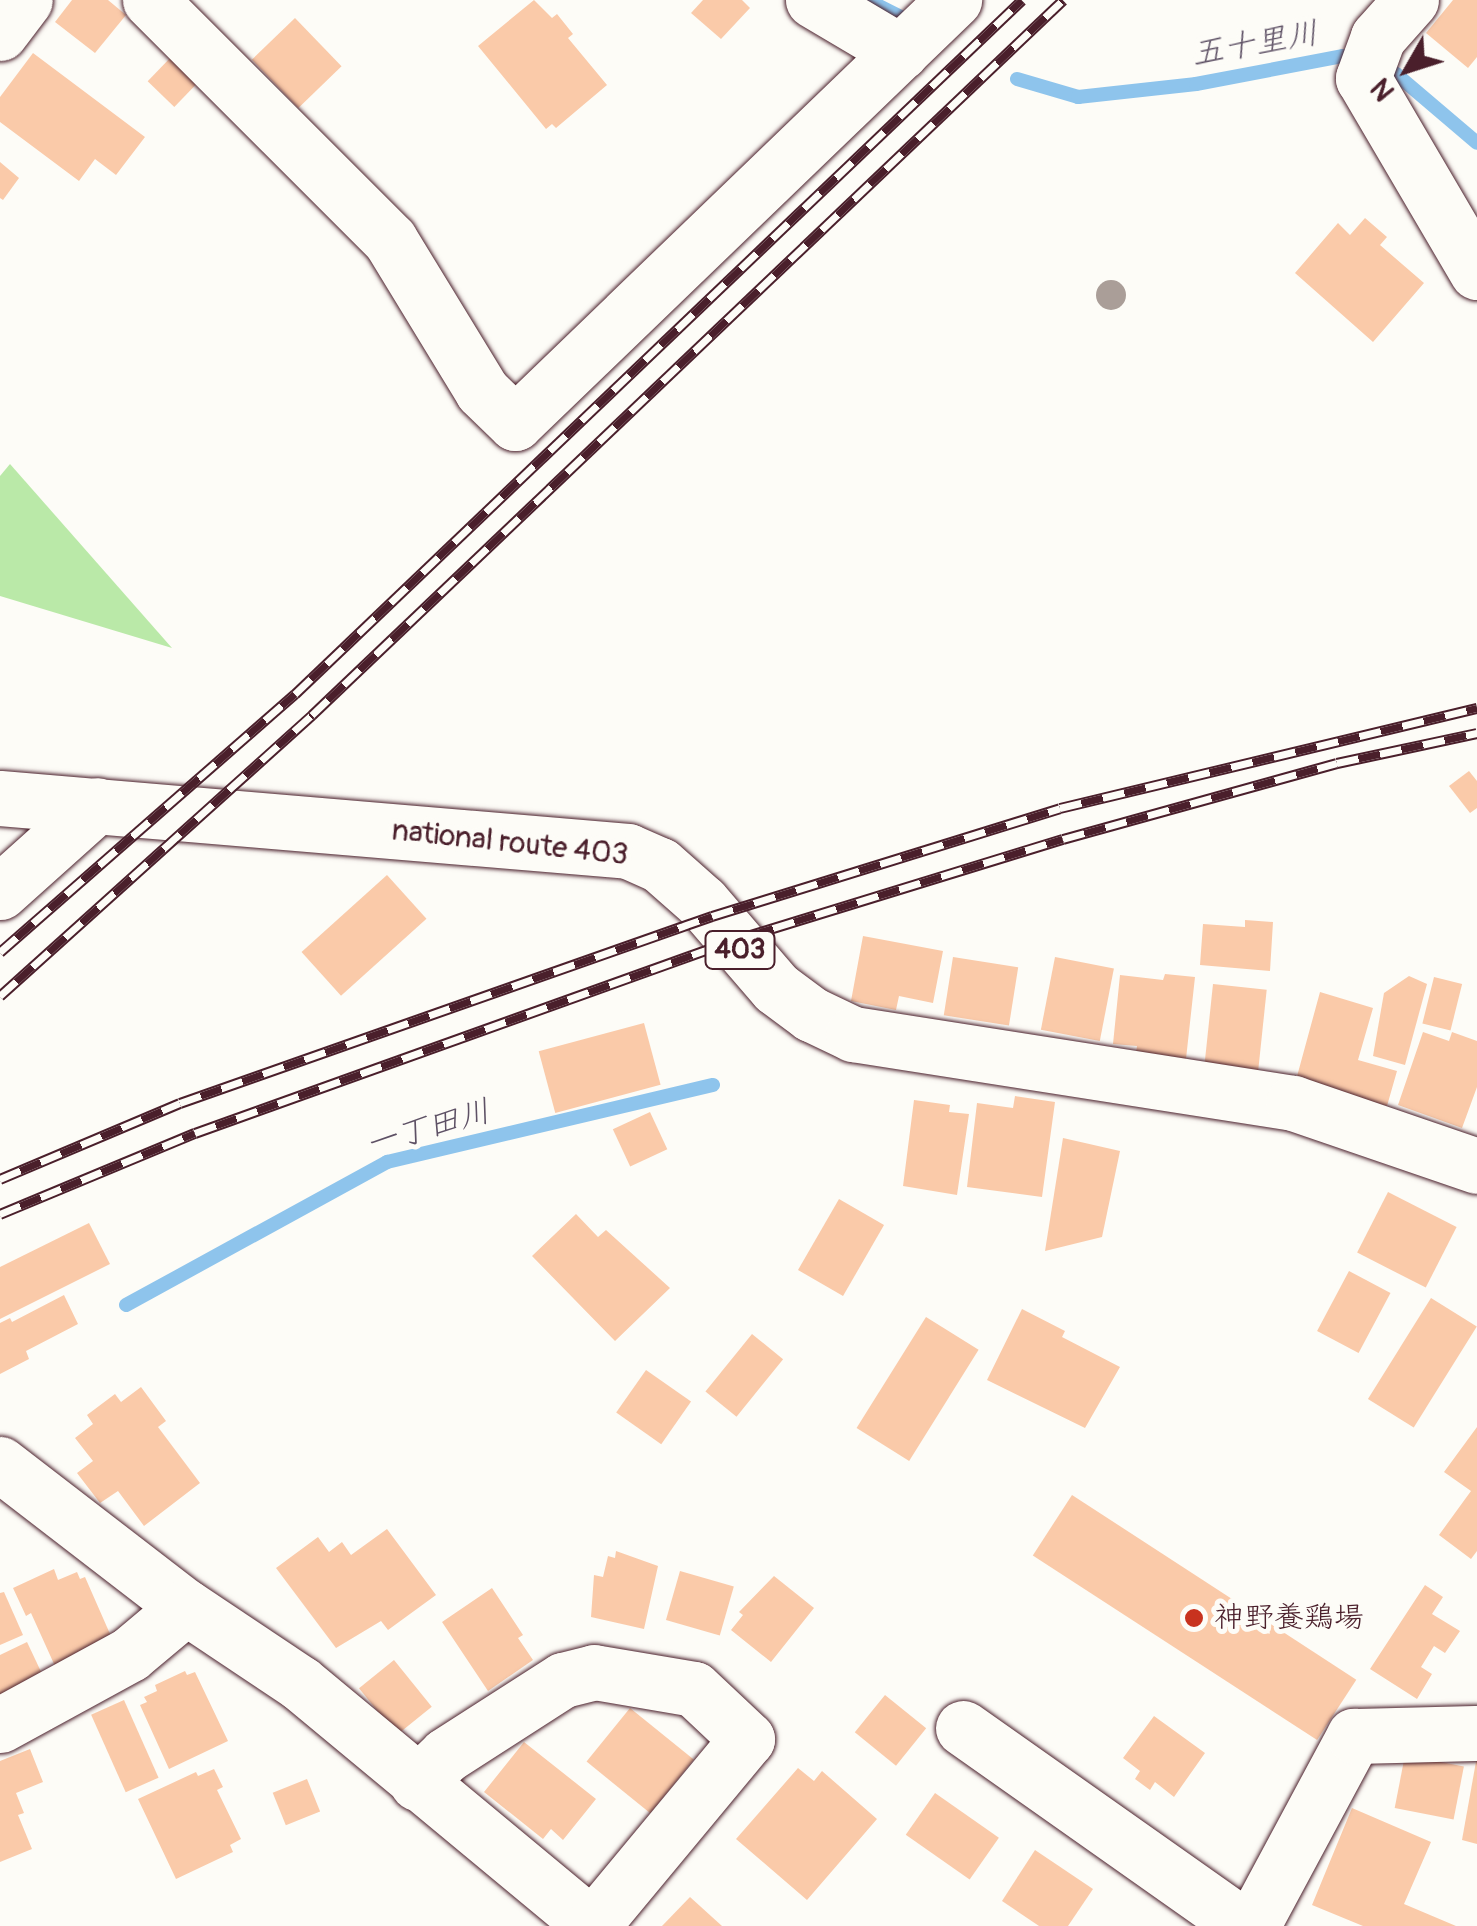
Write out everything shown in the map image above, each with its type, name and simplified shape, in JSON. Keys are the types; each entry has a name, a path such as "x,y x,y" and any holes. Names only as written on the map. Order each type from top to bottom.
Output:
{"main road":[{"path":"0,33 26,0"},
{"path":"150,0 390,240 482,392 515,423 954,0"},
{"path":"813,0 901,52"},
{"path":"1410,0 1367,64 1477,272"},
{"name":"national route 403","path":"0,798 628,851 660,865 702,902 776,988 811,1014 853,1034 1292,1104 1477,1166"},
{"path":"0,892 97,805"},
{"path":"0,1464 186,1607 300,1683 417,1782 592,1926 748,1739 694,1688 594,1672 562,1680 446,1755 417,1782"},
{"path":"0,1724 130,1654 186,1607"},
{"path":"963,1728 1244,1926"},
{"path":"1252,1926 1354,1736 1477,1733"}],"green space":[{"path":"10,464 172,648 0,596 0,476"}],"building":[{"path":"72,0 108,0 126,15 95,53 55,22"},
{"path":"534,0 552,18 557,14 573,34 568,38 607,85 556,128 552,124 546,129 478,46"},
{"path":"703,0 742,0 750,8 721,39 691,13"},
{"path":"1453,0 1477,0 1477,57 1468,68 1426,33"},
{"path":"295,18 342,66 298,108 252,60"},
{"path":"33,53 145,137 116,175 95,159 79,181 0,122 0,97"},
{"path":"172,56 199,82 174,107 148,81"},
{"path":"0,162 19,178 3,200 0,198"},
{"path":"1365,218 1387,237 1380,245 1424,283 1373,342 1295,273 1338,223 1350,235"},
{"path":"1469,771 1477,781 1477,808 1470,813 1449,786"},
{"path":"387,875 426,919 341,996 302,952"},
{"path":"1245,920 1273,922 1270,971 1200,965 1203,924 1245,927"},
{"path":"863,936 943,951 933,1003 899,996 896,1010 851,1001"},
{"path":"953,957 1018,967 1009,1026 944,1015"},
{"path":"1055,957 1114,968 1100,1041 1041,1030"},
{"path":"1165,974 1195,977 1186,1059 1136,1053 1137,1046 1113,1044 1120,975 1163,980"},
{"path":"1409,976 1427,984 1405,1065 1373,1056 1384,993"},
{"path":"1434,977 1462,984 1451,1031 1422,1024"},
{"path":"1213,984 1267,990 1258,1070 1205,1065"},
{"path":"1320,992 1373,1008 1358,1060 1397,1071 1387,1106 1296,1080"},
{"path":"644,1023 661,1085 555,1113 539,1051"},
{"path":"1423,1032 1449,1041 1452,1032 1477,1041 1477,1087 1462,1128 1398,1105"},
{"path":"1015,1096 1055,1102 1042,1197 967,1187 977,1103 1013,1108"},
{"path":"914,1100 950,1105 949,1112 969,1114 957,1195 903,1186"},
{"path":"650,1112 667,1149 630,1166 613,1129"},
{"path":"1063,1138 1120,1151 1102,1237 1045,1251"},
{"path":"1388,1192 1457,1227 1426,1288 1357,1253"},
{"path":"839,1199 884,1225 843,1296 798,1270"},
{"path":"576,1214 598,1237 606,1230 670,1288 615,1341 532,1256"},
{"path":"89,1223 110,1264 0,1319 0,1267"},
{"path":"1349,1271 1390,1293 1359,1353 1317,1331"},
{"path":"64,1295 78,1324 26,1351 29,1359 0,1374 0,1323 10,1318 12,1322"},
{"path":"1431,1298 1477,1327 1414,1428 1368,1399"},
{"path":"1022,1309 1065,1331 1062,1337 1120,1367 1085,1428 987,1380"},
{"path":"926,1317 979,1350 909,1461 857,1428"},
{"path":"752,1334 783,1359 737,1417 705,1392"},
{"path":"646,1370 691,1402 661,1444 616,1413"},
{"path":"141,1387 166,1421 158,1427 200,1483 144,1526 118,1491 100,1503 77,1473 93,1461 75,1438 93,1424 87,1415 115,1394 121,1402"},
{"path":"1477,1427 1477,1551 1471,1559 1439,1535 1471,1491 1444,1472"},
{"name":"神野養鶏場","path":"1072,1495 1356,1680 1317,1740 1033,1555"},
{"path":"387,1529 436,1595 388,1630 381,1621 336,1648 276,1568 318,1537 329,1552 342,1542 351,1555"},
{"path":"616,1551 658,1566 644,1629 591,1617 594,1575 603,1577 608,1556 615,1558"},
{"path":"54,1569 58,1580 77,1572 80,1579 85,1577 114,1643 59,1675 31,1613 26,1616 13,1588"},
{"path":"680,1571 734,1586 720,1635 666,1620"},
{"path":"774,1576 814,1608 771,1662 731,1630 743,1615 739,1612"},
{"path":"1425,1585 1443,1597 1432,1614 1460,1631 1445,1653 1434,1646 1421,1667 1432,1674 1417,1699 1370,1669"},
{"path":"492,1588 523,1635 518,1638 533,1660 488,1691 442,1622"},
{"path":"4,1592 23,1635 0,1645 0,1593"},
{"path":"27,1642 44,1678 0,1697 0,1655"},
{"path":"394,1660 432,1707 397,1735 359,1688"},
{"path":"185,1671 187,1675 195,1672 228,1741 169,1769 140,1705 147,1702 144,1697 157,1691 155,1685"},
{"path":"885,1695 926,1728 896,1766 855,1732"},
{"path":"124,1700 159,1778 126,1792 91,1715"},
{"path":"630,1708 694,1760 650,1813 587,1762"},
{"path":"1154,1716 1205,1753 1174,1797 1155,1782 1150,1790 1135,1779 1140,1771 1123,1758"},
{"path":"524,1742 596,1799 563,1840 551,1829 543,1839 484,1792"},
{"path":"30,1749 43,1782 16,1793 24,1813 18,1815 32,1849 0,1862 0,1761"},
{"path":"1405,1755 1464,1766 1454,1819 1395,1808"},
{"path":"1477,1756 1477,1844 1462,1840"},
{"path":"798,1768 814,1781 822,1771 877,1819 807,1900 736,1839"},
{"path":"214,1769 223,1787 217,1790 241,1839 230,1845 233,1852 176,1879 138,1799 196,1772 198,1776"},
{"path":"307,1779 320,1811 286,1825 273,1793"},
{"path":"935,1793 999,1838 970,1880 906,1835"},
{"path":"1352,1808 1431,1842 1404,1904 1456,1926 1363,1926 1312,1905"},
{"path":"1035,1850 1093,1889 1068,1926 1039,1926 1002,1901"},
{"path":"690,1897 722,1926 662,1926"}],"waterway":[{"name":"五十里川","path":"867,0 903,18"},
{"name":"五十里川","path":"1017,79 1078,97 1196,84 1343,56 1358,61"},
{"name":"五十里川","path":"1379,68 1396,74 1477,143"},
{"name":"一丁田川","path":"126,1305 387,1162 713,1085"}],"railway":[{"path":"0,952 295,694 1022,0"},
{"path":"0,996 312,715 1063,0"},
{"path":"0,1179 180,1103 712,916 1060,808 1477,708"},
{"path":"0,1214 195,1133 731,941 1063,839 1337,763 1477,733"}],"place":[{"name":"神野養鶏場","path":"1194,1618"}]}
